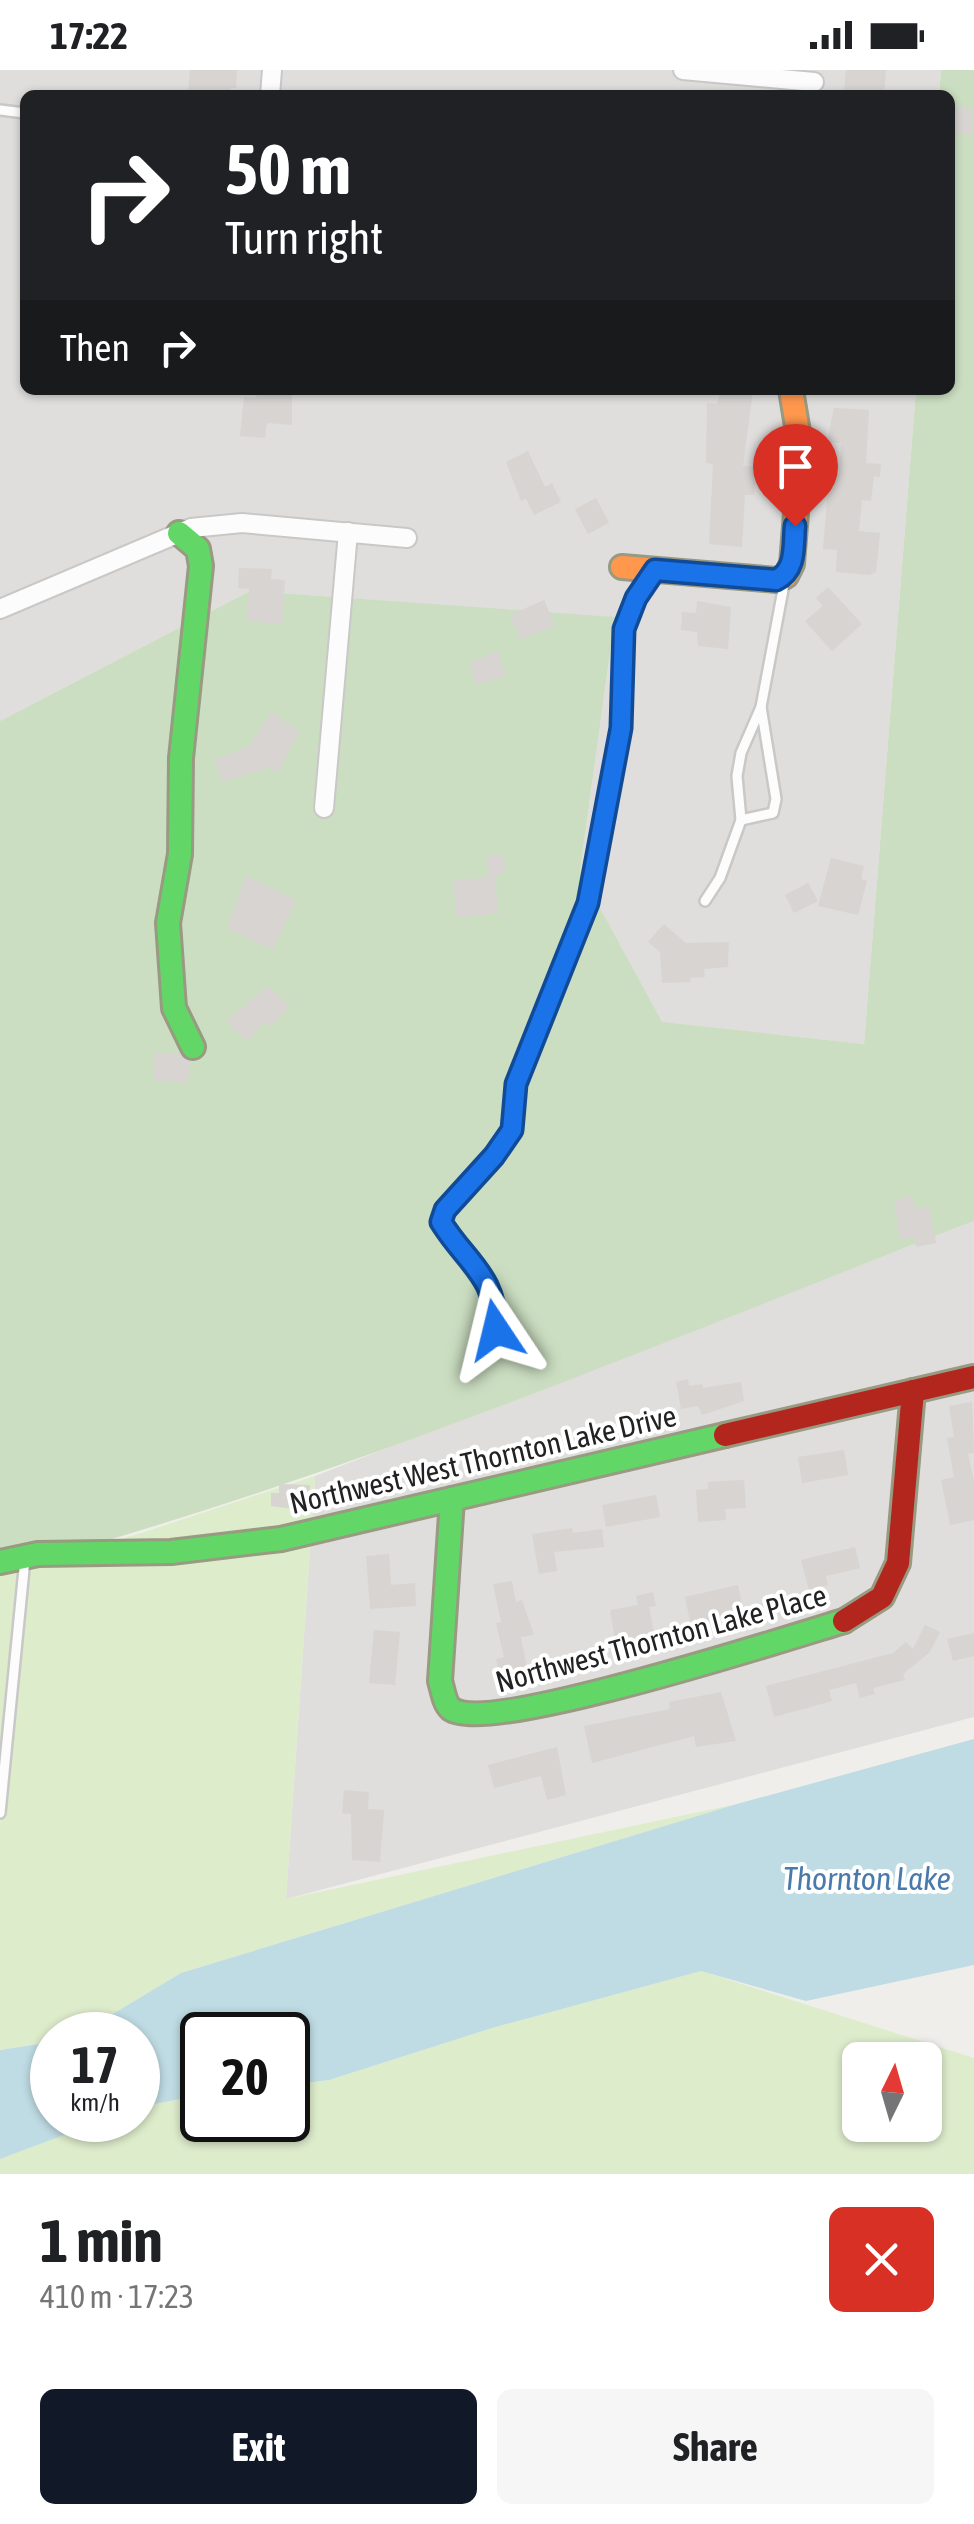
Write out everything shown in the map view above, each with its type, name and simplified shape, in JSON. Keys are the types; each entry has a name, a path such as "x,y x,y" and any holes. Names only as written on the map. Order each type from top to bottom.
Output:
{"street":[{"path":"684,70 814,82"},
{"path":"622,567 776,580 786,576 792,564 801,450 792,395"},
{"path":"0,610 179,532 242,523 407,538"},
{"path":"179,532 198,548 201,566 181,758 177,813 180,854 170,889 168,958 174,1008 193,1046"},
{"path":"324,808 348,532"},
{"name":"Northwest West Thornton Lake Drive","path":"0,1562 25,1556 234,1547 974,1377"},
{"name":"Northwest Thornton Lake Place","path":"452,1499 440,1681 454,1711 492,1716 676,1671 851,1619 875,1607 892,1583 898,1563 913,1391"}],"lane":[{"path":"496,1330 491,1286 441,1222 445,1210 512,1130 516,1084 588,903 623,717 624,629 636,598 655,570"},
{"path":"706,901 742,820 738,776 741,753 761,707 786,576"},
{"path":"742,820 774,813 776,799 761,707"},
{"path":"0,1813 25,1556"}],"shaded area":[{"path":"0,70 941,70 939,90 20,90 20,395 916,395 864,1044 662,1023 580,871 615,618 250,591 0,721"},
{"path":"974,1221 974,1717 286,1899 315,1476"}],"green space":[{"path":"941,70 974,70 974,1221 370,1454 125,1535 0,1570 0,721 250,591 615,617 580,871 662,1022 864,1044 916,395 955,395 955,90 939,90"},
{"path":"315,1476 286,1899 737,1804 181,1973 116,2012 30,2012 30,2045 0,2050 0,1570 135,1535"},
{"path":"701,1971 924,2042 842,2042 842,2142 942,2142 942,2048 974,2058 974,2174 0,2174 0,2159 45,2142 160,2142 160,2103 180,2099 180,2142 310,2142 310,2082 329,2080 492,2028"}],"water":[{"name":"Thornton Lake","path":"974,1739 974,1965 806,2001 701,1971 310,2082 310,2012 180,2012 180,2099 160,2103 160,2012 116,2012 181,1973 737,1804"},
{"path":"30,2045 30,2142 45,2142 0,2159 0,2050"}],"building":[{"path":"190,70 237,70 236,88 188,90"},
{"path":"846,70 886,70 884,90 844,90"},
{"path":"955,107 973,109 971,135 955,133"},
{"path":"292,395 292,425 267,423 265,438 240,436 244,397"},
{"path":"720,395 752,395 743,466 757,467 754,495 745,495 742,547 709,544 713,464 706,463 707,403 717,404"},
{"path":"834,408 869,410 866,463 881,464 880,477 874,476 871,501 862,500 859,531 880,533 876,572 869,575 836,572 837,550 823,549 828,487 834,487 835,474 839,474 841,443 827,442"},
{"path":"528,451 545,487 552,483 561,502 534,515 526,499 521,501 506,462"},
{"path":"596,498 609,523 588,534 575,509"},
{"path":"239,568 272,569 271,579 285,580 282,624 246,621 249,589 238,588"},
{"path":"828,587 862,624 832,651 805,621 823,606 816,598"},
{"path":"544,600 555,626 520,640 510,615"},
{"path":"697,601 731,607 728,649 698,646 697,632 681,630 682,612 696,613"},
{"path":"498,651 506,676 476,685 469,663"},
{"path":"272,712 299,731 278,773 270,767 222,782 214,760 249,746"},
{"path":"504,854 505,870 495,878 499,913 457,918 452,881 489,877 487,855"},
{"path":"831,858 864,866 861,879 867,881 858,915 818,906"},
{"path":"246,876 296,900 273,950 227,928"},
{"path":"808,883 818,901 794,913 785,895"},
{"path":"664,924 686,943 729,942 728,967 704,969 705,977 690,978 691,982 662,983 660,952 648,942"},
{"path":"268,986 290,1006 270,1027 265,1022 247,1041 226,1021"},
{"path":"155,1052 180,1054 190,1061 188,1083 153,1081"},
{"path":"912,1196 914,1209 929,1206 936,1243 916,1247 914,1237 900,1240 894,1200"},
{"path":"688,1379 689,1386 702,1384 703,1388 741,1382 744,1401 702,1415 698,1406 681,1409 676,1382"},
{"path":"972,1402 974,1453 968,1454 974,1481 974,1520 950,1525 941,1480 954,1477 947,1438 954,1437 949,1406"},
{"path":"844,1450 848,1475 802,1483 798,1457"},
{"path":"744,1480 746,1508 725,1509 726,1520 698,1522 696,1490 708,1489 708,1482"},
{"path":"279,1484 310,1485 309,1511 271,1506 271,1493 279,1493"},
{"path":"656,1495 660,1517 606,1527 602,1505"},
{"path":"572,1528 573,1533 602,1529 604,1547 554,1552 557,1571 539,1574 532,1534"},
{"path":"855,1547 860,1568 826,1576 828,1585 809,1590 801,1560"},
{"path":"389,1554 391,1585 415,1583 416,1606 370,1609 366,1556"},
{"path":"512,1581 516,1602 522,1600 534,1635 521,1637 528,1673 500,1678 496,1659 504,1657 493,1584"},
{"path":"738,1585 744,1614 691,1626 685,1597"},
{"path":"653,1592 656,1606 649,1607 655,1638 615,1640 610,1610 638,1605 636,1596"},
{"path":"925,1625 940,1632 930,1652 903,1674 905,1680 873,1688 875,1694 860,1698 856,1683 829,1690 832,1701 774,1717 766,1686 893,1653 906,1642 913,1649"},
{"path":"374,1630 400,1632 395,1685 369,1683"},
{"path":"974,1633 974,1656 953,1661 947,1639"},
{"path":"721,1692 736,1741 696,1747 694,1736 592,1763 584,1726 670,1709 669,1702"},
{"path":"557,1747 566,1795 547,1800 541,1776 494,1788 488,1765"},
{"path":"344,1790 369,1792 368,1809 384,1810 380,1862 352,1860 351,1814 342,1813"}],"traffic: fast":[{"path":"179,533 198,549 201,566 181,758 180,854 168,923 174,1008 193,1047"},
{"path":"0,1562 38,1554 171,1552 281,1539 725,1435"},
{"path":"452,1499 440,1681 451,1709 476,1713 520,1709 577,1697 844,1621"}],"traffic: slow":[{"path":"622,567 777,580 786,576 792,564 801,450 792,395"}],"traffic: jam":[{"path":"725,1435 974,1377"},
{"path":"844,1621 882,1597 898,1563 913,1391"}],"route":[{"path":"496,1330 491,1286 441,1222 445,1210 512,1130 516,1084 588,903 621,728 622,649 629,612 655,570 776,580 786,576 792,564 795,526"}]}
